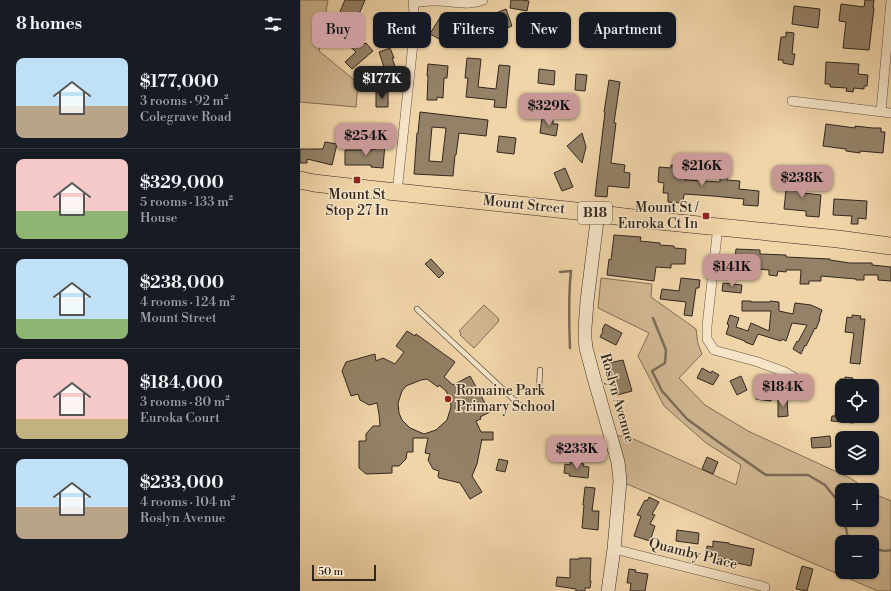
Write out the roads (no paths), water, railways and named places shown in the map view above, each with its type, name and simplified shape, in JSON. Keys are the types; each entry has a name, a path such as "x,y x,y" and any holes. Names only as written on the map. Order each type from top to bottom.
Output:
{"highway":[{"name":"Mount Street","path":"300,180 314,183 719,226 891,246"}],"street":[{"path":"414,12 413,2 432,1 466,3 482,0"},
{"path":"881,111 891,1"},
{"path":"397,192 413,48"},
{"path":"792,101 891,113"},
{"name":"Roslyn Avenue","path":"598,214 587,308 585,339 594,378 618,462 620,481 614,548 608,591"},
{"path":"719,226 707,326 708,339 714,350 758,362 785,372 805,384"},
{"name":"Quamby Place","path":"614,548 765,587"}],"lane":[{"path":"417,309 524,409"},
{"path":"539,389 540,370"}],"waterway":[{"path":"560,272 571,271 569,300 570,348"},
{"path":"653,318 666,350 665,363 652,371 662,391 687,419 766,475 808,475 825,485 835,498"},
{"path":"846,527 847,535"},
{"path":"879,550 891,550"}],"place":[{"name":"Mount St Stop 27 In","path":"357,180"},
{"name":"Mount St / Euroka Ct In","path":"706,216"},
{"name":"Romaine Park Primary School","path":"448,399"}]}
